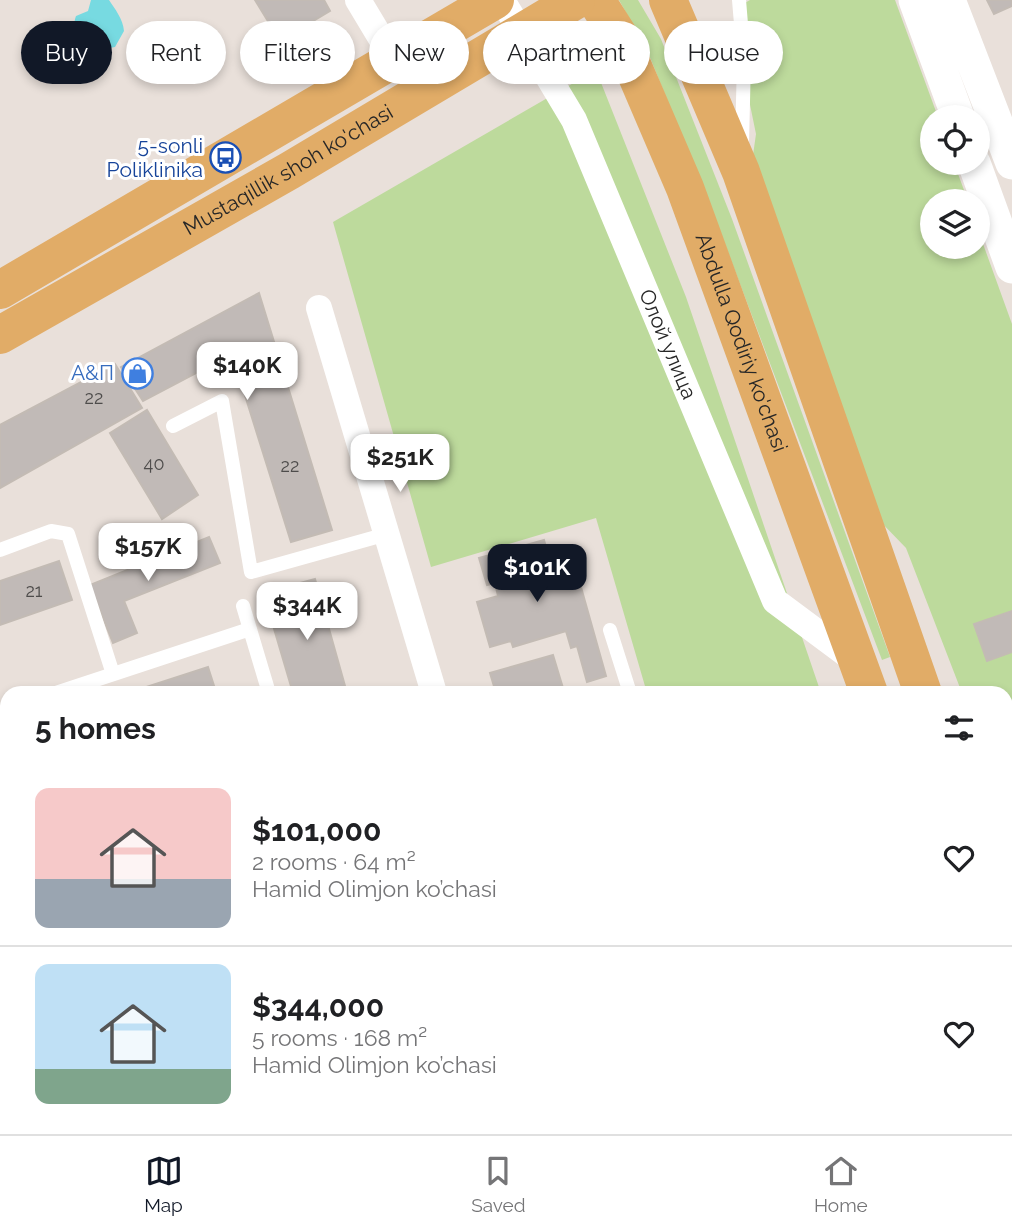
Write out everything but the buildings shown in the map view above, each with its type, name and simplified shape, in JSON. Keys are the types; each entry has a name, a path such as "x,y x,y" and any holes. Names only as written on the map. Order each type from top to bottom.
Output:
{"main road":[{"name":"Mustaqillik shoh ko'chasi","path":"460,21 495,0"},
{"name":"Mustaqillik shoh ko'chasi","path":"0,335 289,171 576,0"},
{"name":"Abdulla Qodiriy ko'chasi","path":"596,0 622,41 685,187 864,678"},
{"path":"668,0 741,173 921,686"},
{"name":"Mustaqillik shoh ko'chasi","path":"0,290 369,75"}],"street":[{"path":"358,0 371,21"},
{"name":"Олой улица","path":"502,0 574,120 775,601 864,678"},
{"path":"915,0 954,105"},
{"path":"949,0 1012,163"},
{"path":"978,175 1012,268"},
{"path":"319,308 433,686"}],"lane":[{"path":"739,0 744,60 741,173"},
{"path":"173,426 222,401 251,572 387,534"},
{"path":"0,550 51,531 68,534 113,674"},
{"path":"243,606 267,686"},
{"path":"77,686 250,629"},
{"path":"610,630 628,686"}],"green space":[{"path":"619,0 638,0 661,39 664,47 664,84 679,84 732,219 890,657 882,660 717,223 650,57 650,21 631,21"},
{"path":"750,0 895,0 934,105 920,105 920,175 958,175 964,189 920,189 920,259 988,259 1012,324 1012,686 959,686 906,548 877,518 752,162 756,134 747,84 783,84 783,21 744,21 743,4"},
{"path":"572,84 602,84 686,297 819,686 645,686 596,518 431,567 333,222"}],"water":[{"path":"91,0 109,0 124,31 115,47 112,48 112,21 75,21 76,16 88,11"}],"place":[{"name":"5-sonli Poliklinika","path":"226,158"},
{"name":"А&П","path":"137,373"}]}
